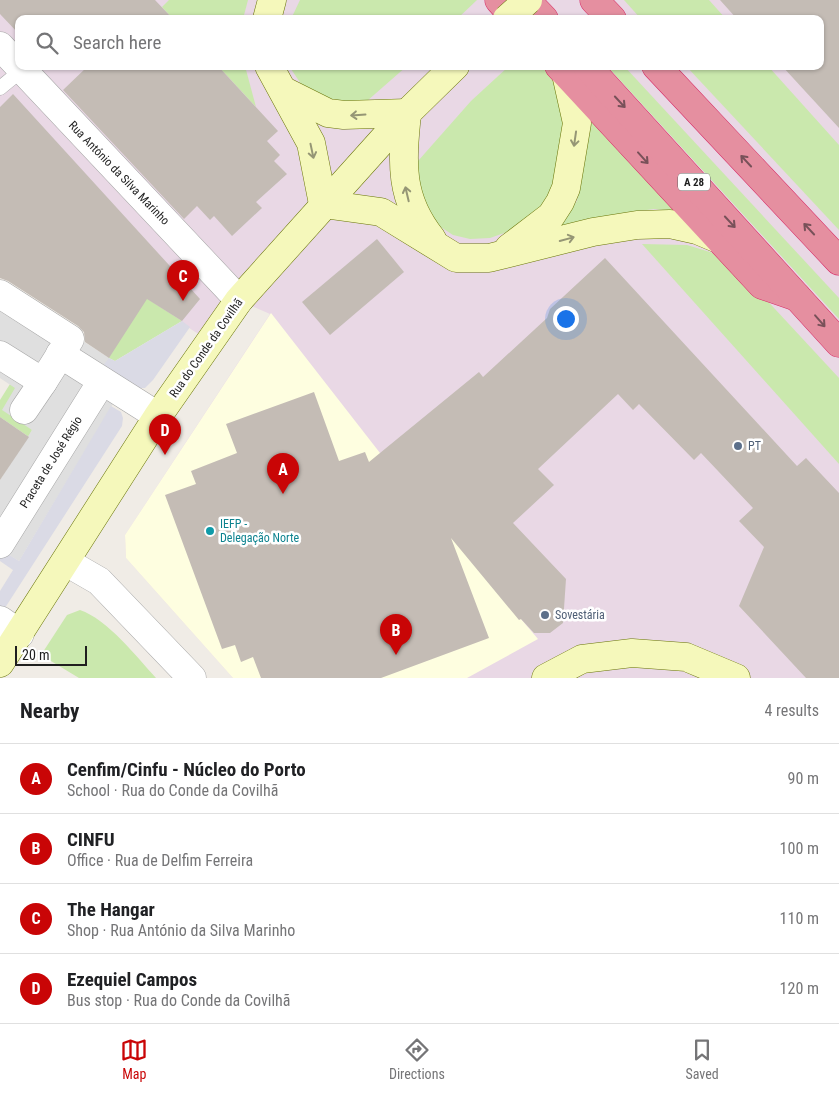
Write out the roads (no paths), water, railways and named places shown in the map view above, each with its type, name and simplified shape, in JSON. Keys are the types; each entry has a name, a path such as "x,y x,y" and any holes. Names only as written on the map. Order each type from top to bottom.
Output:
{"highway":[{"path":"499,0 512,15"},
{"path":"527,0 540,15"},
{"path":"594,0 608,15"},
{"path":"572,70 716,238 762,285 801,299"},
{"name":"A 28","path":"572,70 801,299 839,343"},
{"path":"660,70 839,261"}],"main road":[{"path":"268,15 272,0"},
{"path":"511,15 527,0"},
{"path":"271,70 311,143 323,204 381,212 440,250 456,258 489,258 502,253 594,232 637,225 670,224 697,230 716,238"},
{"path":"502,253 551,216 566,188 577,124 571,70"},
{"name":"Rua do Conde da Covilhã","path":"0,663 10,627 66,562 158,416 238,300 323,204 407,113 446,74"},
{"path":"284,91 328,113 344,115 407,113 403,160 408,197 420,224 440,250"},
{"path":"546,678 582,659 632,653 686,657 736,678"}],"street":[{"name":"Rua António da Silva Marinho","path":"0,46 15,62"},
{"name":"Rua António da Silva Marinho","path":"22,70 238,300"},
{"path":"0,294 70,339 24,410"},
{"path":"60,354 158,416"},
{"path":"0,355 43,382"},
{"name":"Praceta de José Régio","path":"0,544 102,381"},
{"path":"66,562 99,581 192,678"}],"lane":[{"path":"0,88 22,70"}],"place":[{"name":"The Hangar","path":"183,301"},
{"name":"PT","path":"738,446"},
{"name":"Ezequiel Campos","path":"165,455"},
{"name":"Cenfim/Cinfu - Núcleo do Porto","path":"283,494"},
{"name":"IEFP - Delegação Norte","path":"210,531"},
{"name":"Sovestária","path":"545,615"},
{"name":"CINFU","path":"396,655"}]}
